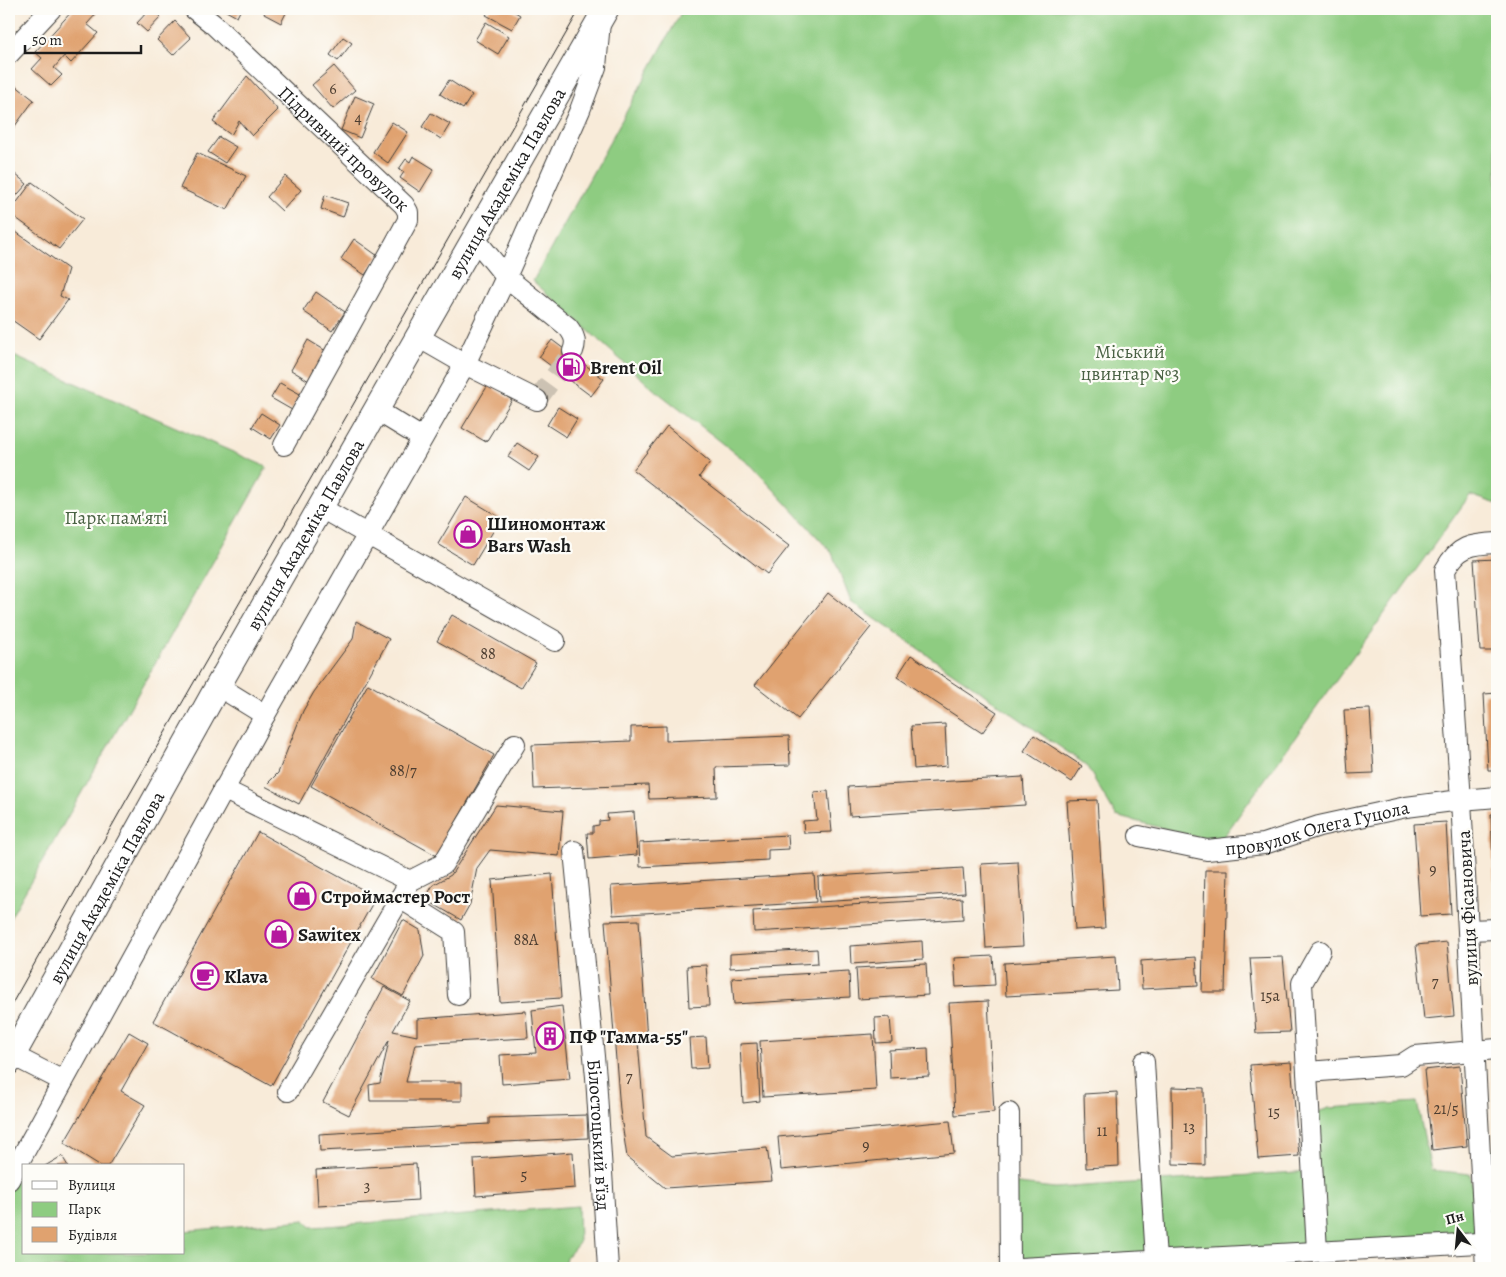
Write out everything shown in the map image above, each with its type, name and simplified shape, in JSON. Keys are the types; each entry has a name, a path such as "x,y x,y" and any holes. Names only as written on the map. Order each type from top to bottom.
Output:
{"main road":[{"name":"вулиця Академіка Павлова","path":"11,1058 218,686 604,14"}],"street":[{"path":"9,54 51,9"},
{"name":"Підривний провулок","path":"194,9 220,31 397,198 408,212 408,220 284,445"},
{"path":"9,1180 223,789 465,364 580,110 596,67 604,14"},
{"path":"475,239 506,277 568,326 575,338 575,345 572,351"},
{"path":"418,336 465,364 537,400"},
{"path":"376,410 422,438"},
{"path":"321,508 555,642"},
{"name":"вулиця Фісановича","path":"1486,1268 1491,1242 1474,1050 1462,800 1444,570 1457,553 1466,547 1477,544 1497,543"},
{"path":"218,686 265,715"},
{"path":"288,1091 410,881 443,864 515,744"},
{"path":"223,789 410,881"},
{"name":"провулок Олега Гуцола","path":"1139,836 1206,850 1264,844 1319,826 1387,812 1462,800 1497,797"},
{"name":"Білостоцький в’їзд","path":"574,851 596,1078 608,1268"},
{"path":"400,898 454,932 458,995"},
{"path":"1468,930 1497,929"},
{"path":"1317,1252 1302,983 1320,951"},
{"path":"1307,1072 1401,1066 1415,1056 1497,1049"},
{"path":"11,1058 63,1081"},
{"path":"1144,1062 1156,1260"},
{"path":"1009,1113 1010,1268"},
{"path":"1020,1268 1156,1260 1222,1262 1317,1252 1491,1242"}],"green space":[{"name":"Міський цвинтар №3","path":"683,9 1497,9 1497,504 1470,495 1219,843 1116,816 1086,765 851,602 832,553 752,466 651,387 533,281"},
{"name":"Парк пам'яті","path":"9,354 267,467 9,920"},
{"path":"1417,1102 1431,1170 1471,1174 1476,1220 1473,1243 1020,1268 1009,1183 1055,1188 1312,1171 1315,1113 1329,1108"},
{"path":"1497,1149 1497,1223 1493,1220 1490,1150"},
{"path":"21,1175 22,1254 185,1254 185,1231 305,1220 311,1227 328,1226 578,1206 579,1243 566,1258 564,1268 9,1268 9,1187"}],"building":[{"path":"74,9 90,9 96,14 87,24 98,33 71,63 64,56 54,68 62,75 51,86 32,69 42,58 35,52"},
{"path":"150,9 153,9 161,17 147,32 137,23"},
{"path":"227,9 241,9 237,17 226,11"},
{"path":"266,9 288,9 281,23 264,14"},
{"path":"490,9 510,9 520,15 512,29 486,15"},
{"path":"175,21 191,38 173,55 157,40"},
{"path":"486,22 509,36 498,54 475,40"},
{"path":"343,37 352,43 338,61 330,55"},
{"path":"334,66 355,90 333,109 312,85"},
{"path":"247,76 278,110 252,136 239,121 231,135 213,122"},
{"path":"449,80 472,95 463,109 440,94"},
{"path":"15,85 34,100 12,130 9,128 9,94"},
{"path":"355,96 374,104 360,138 341,130"},
{"path":"431,113 450,124 441,139 422,127"},
{"path":"392,122 408,132 388,163 373,152"},
{"path":"219,137 236,147 225,163 208,152"},
{"path":"197,153 246,176 227,210 180,188"},
{"path":"413,156 434,169 420,192 400,178 404,172 399,169 406,159 410,162"},
{"path":"9,169 27,184 9,204"},
{"path":"285,176 301,190 282,211 267,197"},
{"path":"32,182 83,219 59,249 9,213"},
{"path":"325,195 348,203 343,217 321,209"},
{"path":"9,227 68,269 60,296 68,300 39,339 9,318"},
{"path":"354,239 378,256 365,275 341,259"},
{"path":"316,292 345,312 332,331 303,311"},
{"path":"308,340 326,351 309,381 291,370"},
{"path":"552,340 604,379 591,396 539,357"},
{"path":"280,383 300,394 292,410 271,398"},
{"path":"488,385 512,400 486,442 462,428"},
{"path":"558,407 577,419 566,437 547,425"},
{"path":"261,413 280,425 271,439 252,427"},
{"path":"667,426 710,462 699,477 789,546 767,574 633,470"},
{"path":"517,443 539,457 529,471 508,457"},
{"path":"466,497 501,518 473,565 438,544"},
{"path":"1497,559 1497,651 1480,651 1474,560"},
{"path":"828,593 871,627 798,719 755,685"},
{"path":"452,615 536,663 521,688 437,641"},
{"path":"356,621 389,639 299,804 265,786 278,773 303,711 314,692 353,639"},
{"path":"911,655 997,712 982,733 897,677"},
{"path":"368,684 494,755 437,856 311,786"},
{"path":"1497,693 1497,770 1488,770 1484,694"},
{"path":"1370,709 1374,773 1348,774 1344,710"},
{"path":"945,724 947,766 914,769 911,726"},
{"path":"666,726 666,741 789,736 790,765 716,767 717,797 649,799 648,785 534,789 532,745 631,741 631,727"},
{"path":"1034,735 1082,766 1072,782 1024,751"},
{"path":"1023,777 1025,805 850,816 848,787"},
{"path":"828,791 832,832 804,833 803,821 817,820 814,792"},
{"path":"1097,800 1105,928 1075,930 1067,801"},
{"path":"496,805 563,811 559,856 490,850 477,868 470,904 461,920 425,899 433,885 451,875"},
{"path":"634,812 637,855 589,859 587,833 593,833 593,826 599,825 599,821 608,820 607,814"},
{"path":"1491,814 1497,814 1497,883 1494,883"},
{"path":"1446,822 1451,914 1420,916 1414,824"},
{"path":"258,832 376,897 271,1086 153,1021"},
{"path":"788,835 789,849 768,850 768,860 640,867 639,843"},
{"path":"1018,862 1023,946 986,948 981,864"},
{"path":"963,868 965,893 819,902 818,877"},
{"path":"1205,870 1228,870 1225,992 1202,992"},
{"path":"552,874 561,998 500,1002 492,880"},
{"path":"814,874 816,902 613,915 611,886"},
{"path":"962,898 963,919 754,932 753,911"},
{"path":"403,920 420,930 424,956 403,996 372,979"},
{"path":"639,920 647,1040 638,1042 646,1137 672,1156 767,1148 772,1181 665,1188 627,1157 620,1110 605,921"},
{"path":"922,941 923,959 851,964 850,946"},
{"path":"1447,942 1454,1016 1424,1019 1416,945"},
{"path":"817,949 818,963 730,968 730,954"},
{"path":"993,956 995,985 956,987 954,958"},
{"path":"1116,956 1118,990 1006,996 1004,963"},
{"path":"1196,957 1198,986 1142,989 1141,961"},
{"path":"1283,957 1290,1032 1256,1033 1250,958"},
{"path":"926,964 928,995 858,999 856,968"},
{"path":"706,965 709,1006 689,1007 687,966"},
{"path":"849,971 850,997 734,1004 732,978"},
{"path":"384,987 410,1001 393,1031 417,1036 417,1019 526,1011 528,1038 415,1044 406,1082 462,1082 462,1101 370,1101 369,1085 380,1083 389,1040 349,1115 323,1102"},
{"path":"988,1001 994,1112 955,1115 949,1003"},
{"name":"ПФ \"Гамма-55\"","path":"562,1006 570,1079 502,1084 500,1055 536,1053 532,1010"},
{"path":"890,1017 892,1042 876,1043 875,1018"},
{"path":"129,1032 148,1043 121,1091 145,1105 109,1164 98,1164 64,1143"},
{"path":"873,1034 876,1090 763,1097 760,1041"},
{"path":"706,1037 708,1068 691,1069 689,1038"},
{"path":"757,1043 760,1101 743,1103 740,1044"},
{"path":"928,1048 929,1076 890,1078 889,1050"},
{"path":"1291,1062 1299,1156 1258,1159 1250,1065"},
{"path":"1460,1066 1467,1146 1432,1150 1424,1070"},
{"path":"1172,1087 1204,1088 1205,1165 1173,1164"},
{"path":"1117,1092 1119,1166 1086,1168 1084,1094"},
{"path":"587,1115 588,1138 320,1151 319,1134 489,1124 489,1118"},
{"path":"950,1121 954,1153 781,1170 778,1137"},
{"path":"573,1152 575,1188 476,1196 474,1159"},
{"path":"62,1156 67,1164 48,1164"},
{"path":"416,1164 418,1200 318,1206 316,1170"}],"tunnel":[{"path":"537,400 573,351"}],"tram line":[{"path":"9,1009 127,799 580,9"}],"place":[{"name":"Brent Oil","path":"571,367"},
{"name":"Шиномонтаж Bars Wash","path":"468,534"},
{"name":"Строймастер Рост","path":"302,896"},
{"name":"Sawitex","path":"279,934"},
{"name":"Klava","path":"205,976"},
{"name":"ПФ \"Гамма-55\"","path":"550,1036"}]}
